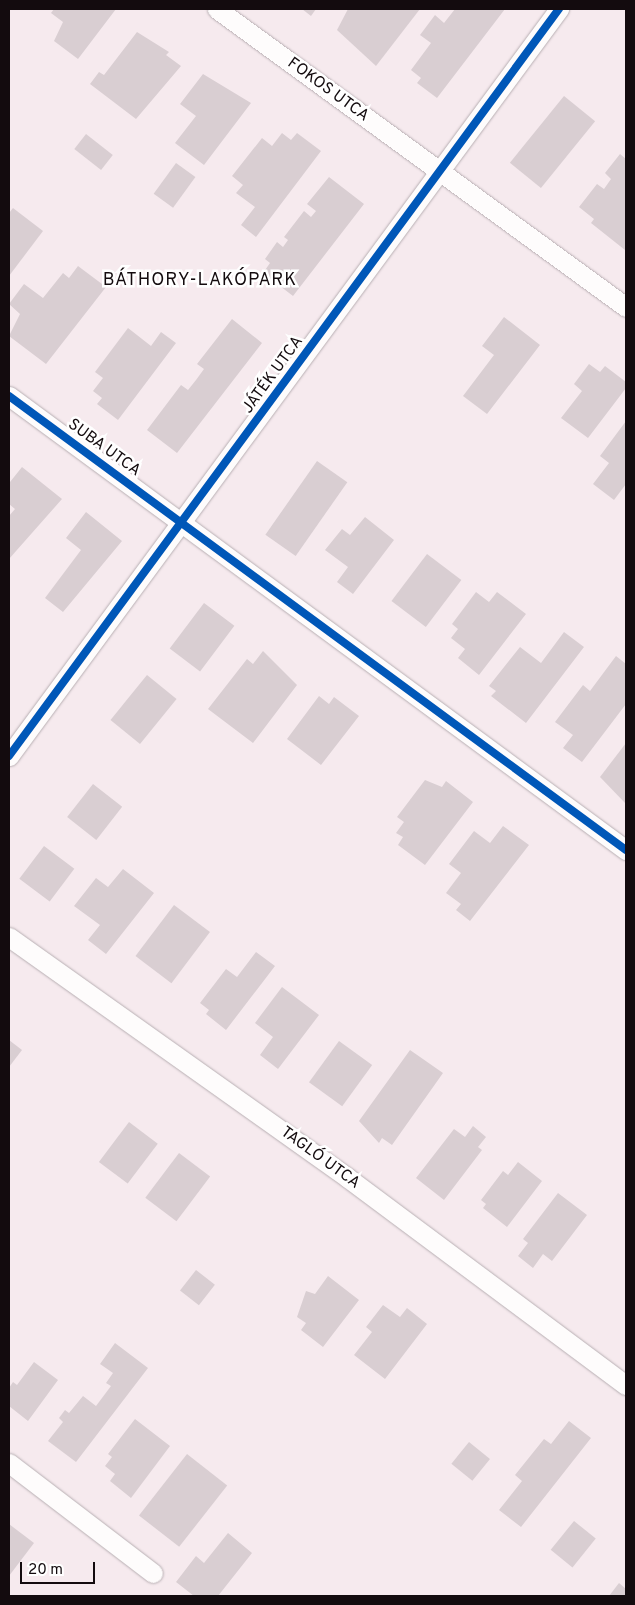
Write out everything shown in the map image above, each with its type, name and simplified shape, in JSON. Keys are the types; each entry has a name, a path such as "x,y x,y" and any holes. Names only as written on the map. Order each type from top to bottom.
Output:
{"street":[{"name":"FOKOS UTCA","path":"217,9 626,307"},
{"name":"JÁTÉK UTCA","path":"9,756 559,9"},
{"name":"SUBA UTCA","path":"9,396 626,850"},
{"name":"TAGLÓ UTCA","path":"9,937 348,1178 626,1385"},
{"path":"9,1463 154,1573"}],"building":[{"path":"54,9 116,9 78,59 54,41 63,22 51,13"},
{"path":"302,9 316,9 311,16"},
{"path":"348,9 420,9 376,66 337,30"},
{"path":"455,9 505,9 437,98 417,83 421,78 411,70 431,43 420,35 435,15 444,23"},
{"path":"137,32 169,52 166,55 181,66 136,119 90,84 99,72 104,75"},
{"path":"203,74 251,103 204,165 175,143 196,116 180,104"},
{"path":"564,96 595,121 541,188 510,163"},
{"path":"282,133 291,140 297,133 321,151 256,237 241,225 255,207 236,193 243,185 232,176 262,138 272,146"},
{"path":"86,134 113,155 101,170 74,149"},
{"path":"620,154 626,159 625,250 591,223 594,219 579,207 597,184 604,189 611,179 605,173"},
{"path":"176,163 195,177 173,208 154,194"},
{"path":"329,177 364,204 293,296 263,273 270,263 265,259 277,242 283,247 288,240 284,237 304,211 311,217 316,211 307,204"},
{"path":"13,208 43,231 9,276 9,213"},
{"path":"78,266 106,287 46,364 9,336 20,314 9,304 24,284 43,298 63,273 69,278"},
{"path":"504,317 540,345 487,414 463,396 494,355 482,346"},
{"path":"232,319 262,343 177,453 147,430 181,385 188,390 196,380 204,369 197,364"},
{"path":"128,328 151,346 161,332 176,343 118,420 97,404 102,398 93,391 103,378 95,372"},
{"path":"589,364 600,372 605,366 626,382 626,388 588,438 561,418 582,391 574,384"},
{"path":"626,421 626,484 614,500 593,484 609,463 600,456"},
{"path":"317,461 347,482 296,556 265,535"},
{"path":"22,467 62,499 9,559 9,516 15,509 9,504 10,482"},
{"path":"86,512 122,541 63,612 45,598 81,550 66,538"},
{"path":"365,517 394,540 353,594 337,582 348,567 325,550 342,529 350,535"},
{"path":"427,554 461,580 426,627 391,601"},
{"path":"476,592 489,602 497,592 526,614 479,675 458,658 465,649 451,638 458,629 452,624"},
{"path":"204,603 234,626 200,671 170,649"},
{"path":"564,632 584,647 526,723 491,696 496,691 489,686 520,647 541,663"},
{"path":"263,651 297,685 253,743 208,709 247,659 253,664"},
{"path":"616,656 626,664 626,704 582,762 563,748 573,735 555,722 583,685 590,691"},
{"path":"147,675 177,699 140,744 110,720"},
{"path":"319,696 329,704 334,697 359,716 321,765 287,739"},
{"path":"626,743 626,804 600,777"},
{"path":"425,780 442,787 446,781 473,802 425,865 398,845 403,837 396,833 404,822 397,817"},
{"path":"93,784 122,807 96,840 67,817"},
{"path":"503,826 529,845 470,921 456,910 461,904 446,893 461,873 449,864 474,831 490,843"},
{"path":"44,846 74,869 50,902 19,879"},
{"path":"123,869 154,893 106,954 88,940 100,925 74,906 96,878 108,887"},
{"path":"174,905 210,932 171,983 135,956"},
{"path":"256,952 275,966 226,1030 206,1014 209,1010 200,1003 226,969 237,977"},
{"path":"282,987 319,1015 278,1069 260,1055 273,1037 255,1023"},
{"path":"9,1040 22,1050 9,1067"},
{"path":"339,1041 372,1065 342,1106 309,1082"},
{"path":"410,1050 443,1073 392,1145 382,1138 379,1143 359,1121"},
{"path":"129,1122 158,1144 128,1184 99,1162"},
{"path":"473,1126 486,1137 478,1147 482,1150 444,1200 416,1178 454,1129 465,1137"},
{"path":"179,1153 210,1176 176,1221 145,1198"},
{"path":"518,1162 542,1181 507,1227 483,1208 486,1204 481,1200 503,1171 508,1175"},
{"path":"558,1193 587,1215 552,1261 543,1254 533,1268 518,1256 528,1243 523,1239"},
{"path":"196,1270 215,1285 199,1305 180,1290"},
{"path":"328,1276 359,1300 323,1347 301,1330 306,1323 297,1317 306,1291 315,1294"},
{"path":"383,1305 400,1317 407,1308 427,1324 385,1379 354,1355 372,1332 366,1327"},
{"path":"115,1343 148,1368 76,1462 48,1441 63,1422 59,1418 65,1410 69,1413 83,1396 96,1406 111,1386 106,1383 113,1373 100,1364"},
{"path":"34,1362 58,1380 28,1421 9,1406 9,1388 13,1382 17,1385"},
{"path":"135,1419 170,1446 131,1498 110,1481 115,1474 105,1466 112,1457 108,1454"},
{"path":"569,1421 591,1438 521,1527 499,1510 522,1481 515,1475 544,1439 551,1444"},
{"path":"469,1442 490,1459 472,1481 451,1464"},
{"path":"187,1454 227,1485 179,1547 139,1515"},
{"path":"574,1521 596,1539 572,1567 551,1550"},
{"path":"9,1524 34,1543 9,1576"},
{"path":"228,1533 252,1553 218,1596 194,1596 176,1582 196,1556 204,1563"},
{"path":"619,1583 626,1589 626,1596 609,1596"}],"cycle path":[{"path":"9,756 559,9"},
{"path":"9,396 626,850"}],"district":[{"name":"BÁTHORY-LAKÓPARK","path":"200,281"}]}
